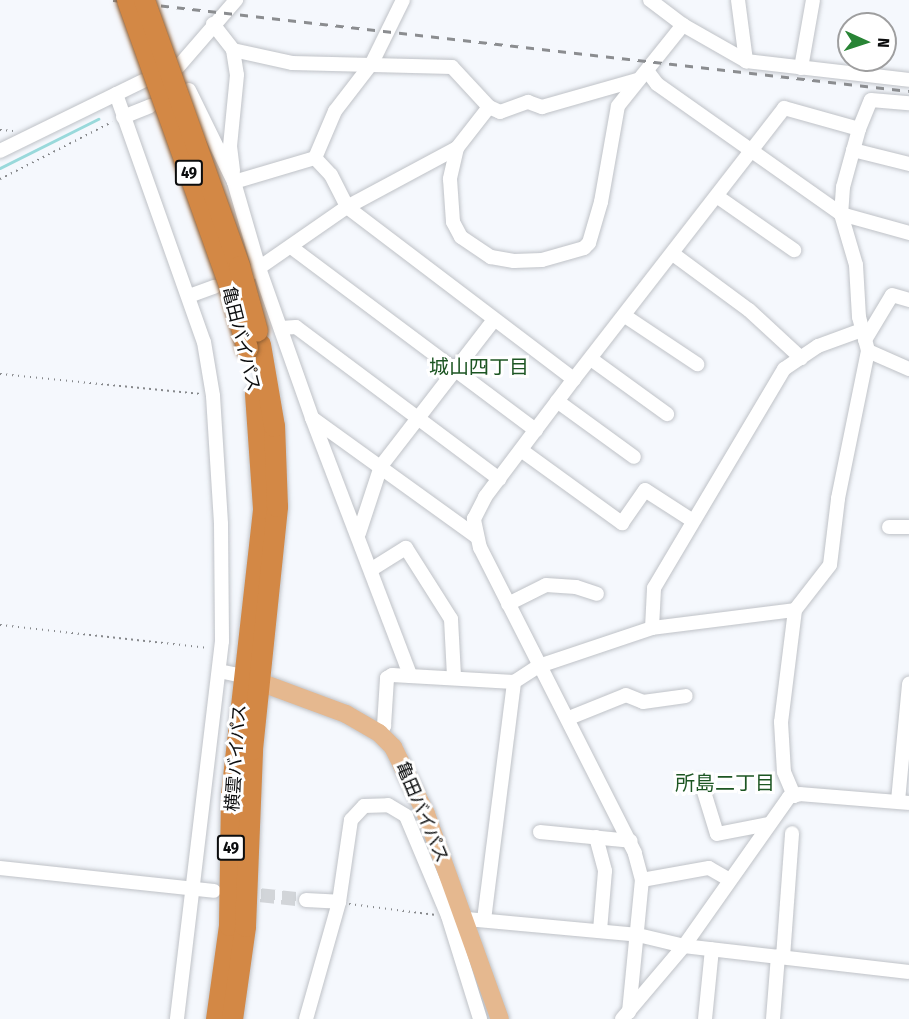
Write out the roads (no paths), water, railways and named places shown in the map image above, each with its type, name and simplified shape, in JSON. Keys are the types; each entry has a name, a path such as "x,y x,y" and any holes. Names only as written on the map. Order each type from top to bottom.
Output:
{"highway":[{"name":"亀田バイパス","path":"127,0 231,291 253,346"},
{"name":"亀田バイパス","path":"144,0 239,266 253,346 274,426 277,506 251,679"},
{"name":"横雲バイパス","path":"216,1019 229,925 231,795 251,679"},
{"name":"横雲バイパス","path":"232,1019 244,926 251,679"}],"main road":[{"name":"亀田バイパス","path":"251,679 346,714 380,733 393,747 416,789 475,920 500,1019"}],"street":[{"path":"178,67 236,0"},
{"path":"315,158 335,111 372,63 403,0"},
{"path":"650,0 683,26 746,61 909,80"},
{"path":"738,0 746,61"},
{"path":"801,68 813,0"},
{"path":"213,24 233,50 237,75 230,146 234,182 255,270 281,328 312,418 359,533 410,674"},
{"path":"457,148 450,180 453,222 461,237 491,257 542,260 566,255 589,243 601,202 618,106 683,26"},
{"path":"233,50 292,63 372,63 452,67 489,107 500,112 528,102 542,107 643,76 841,214 909,233"},
{"path":"0,151 142,81"},
{"path":"189,90 234,182"},
{"path":"116,94 204,342 213,396 221,524 222,641 177,1019"},
{"path":"794,796 784,772 781,722 795,610 830,565 838,499 865,340 856,265 841,214 843,188 859,129 871,100 909,103"},
{"path":"123,117 150,106"},
{"path":"255,270 291,248 347,207 457,148 489,107"},
{"path":"626,1015 638,935 642,880 631,841 508,604 477,537 474,519 499,479 557,401 753,153 784,108 859,129"},
{"path":"853,150 909,164"},
{"path":"234,182 315,158"},
{"path":"315,158 331,175 347,207 574,379"},
{"path":"718,197 794,250"},
{"path":"291,248 536,430"},
{"path":"673,254 749,310 801,358"},
{"path":"189,296 214,287"},
{"path":"865,340 892,295 909,300"},
{"path":"625,316 697,364"},
{"path":"359,533 381,466 494,320"},
{"path":"281,328 296,327 499,479"},
{"path":"652,628 654,588 784,369 818,346 865,340 909,369"},
{"path":"591,359 667,414"},
{"path":"557,401 634,457"},
{"path":"312,418 477,537"},
{"path":"521,450 622,523 645,490 693,522"},
{"path":"889,526 909,527"},
{"path":"372,569 406,548 451,619 454,678"},
{"path":"508,604 546,585 576,587 597,594"},
{"path":"380,733 384,726 387,678 410,674 514,682 540,666 652,628 795,610"},
{"path":"219,671 251,679"},
{"path":"475,920 514,682"},
{"path":"794,796 903,802 909,684"},
{"path":"569,718 626,695 643,702 686,696"},
{"path":"701,782 717,834 769,824"},
{"path":"626,1015 684,946 769,824 794,796"},
{"path":"306,1019 339,902 351,820 364,806 388,805 406,816 448,916 480,1019"},
{"path":"540,832 631,841"},
{"path":"773,1019 792,833"},
{"path":"596,837 605,871 600,931"},
{"path":"0,868 214,891"},
{"path":"642,880 709,868 730,880"},
{"path":"306,900 339,902"},
{"path":"448,916 638,935 684,946 909,972"},
{"path":"705,1019 712,949"}],"waterway":[{"path":"0,168 98,119"}],"tunnel":[{"path":"240,893 306,900"}],"railway":[{"path":"113,0 909,91"}],"district":[{"name":"城山四丁目","path":"479,367"},
{"name":"所島二丁目","path":"725,783"}]}
